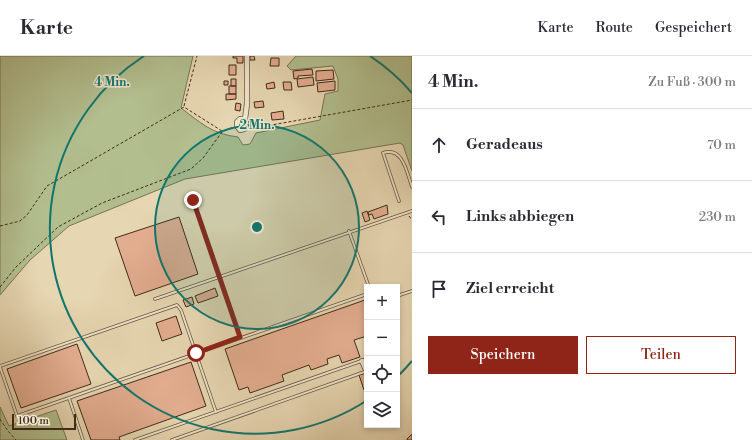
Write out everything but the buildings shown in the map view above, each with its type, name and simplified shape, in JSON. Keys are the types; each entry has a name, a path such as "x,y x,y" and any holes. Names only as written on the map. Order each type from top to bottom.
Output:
{"street":[{"path":"245,120 238,120 236,126 242,130 246,128 247,123 245,120 247,104 247,56"}],"lane":[{"path":"399,201 382,153 387,152 397,154 404,162 412,187"},
{"path":"193,200 240,337"},
{"path":"155,299 412,211"},
{"path":"350,232 369,284"},
{"path":"400,295 412,291"},
{"path":"216,412 196,353 182,310 176,305 0,366 17,416 69,398 196,353 240,337 364,295"},
{"path":"135,440 364,360"},
{"path":"172,440 364,372"},
{"path":"69,398 83,440"}],"path":[{"path":"0,226 13,224 27,215 47,186 184,107 197,56"},
{"path":"246,128 250,129 412,100"},
{"path":"184,107 222,132"},
{"path":"0,286 16,267 58,227 102,203 191,170 203,158 222,132 236,126"},
{"path":"408,212 412,220"},
{"path":"0,419 16,440"}],"green space":[{"path":"0,56 193,56 181,108 207,127 229,136 238,137 243,145 250,144 256,133 320,120 325,94 338,91 338,79 333,66 291,70 287,66 296,56 412,56 412,171 403,145 400,143 185,179 69,226 30,260 0,295"},
{"path":"0,407 9,426 56,410 67,440 0,440"}],"route":[{"path":"193,200 240,337 196,353"}]}
